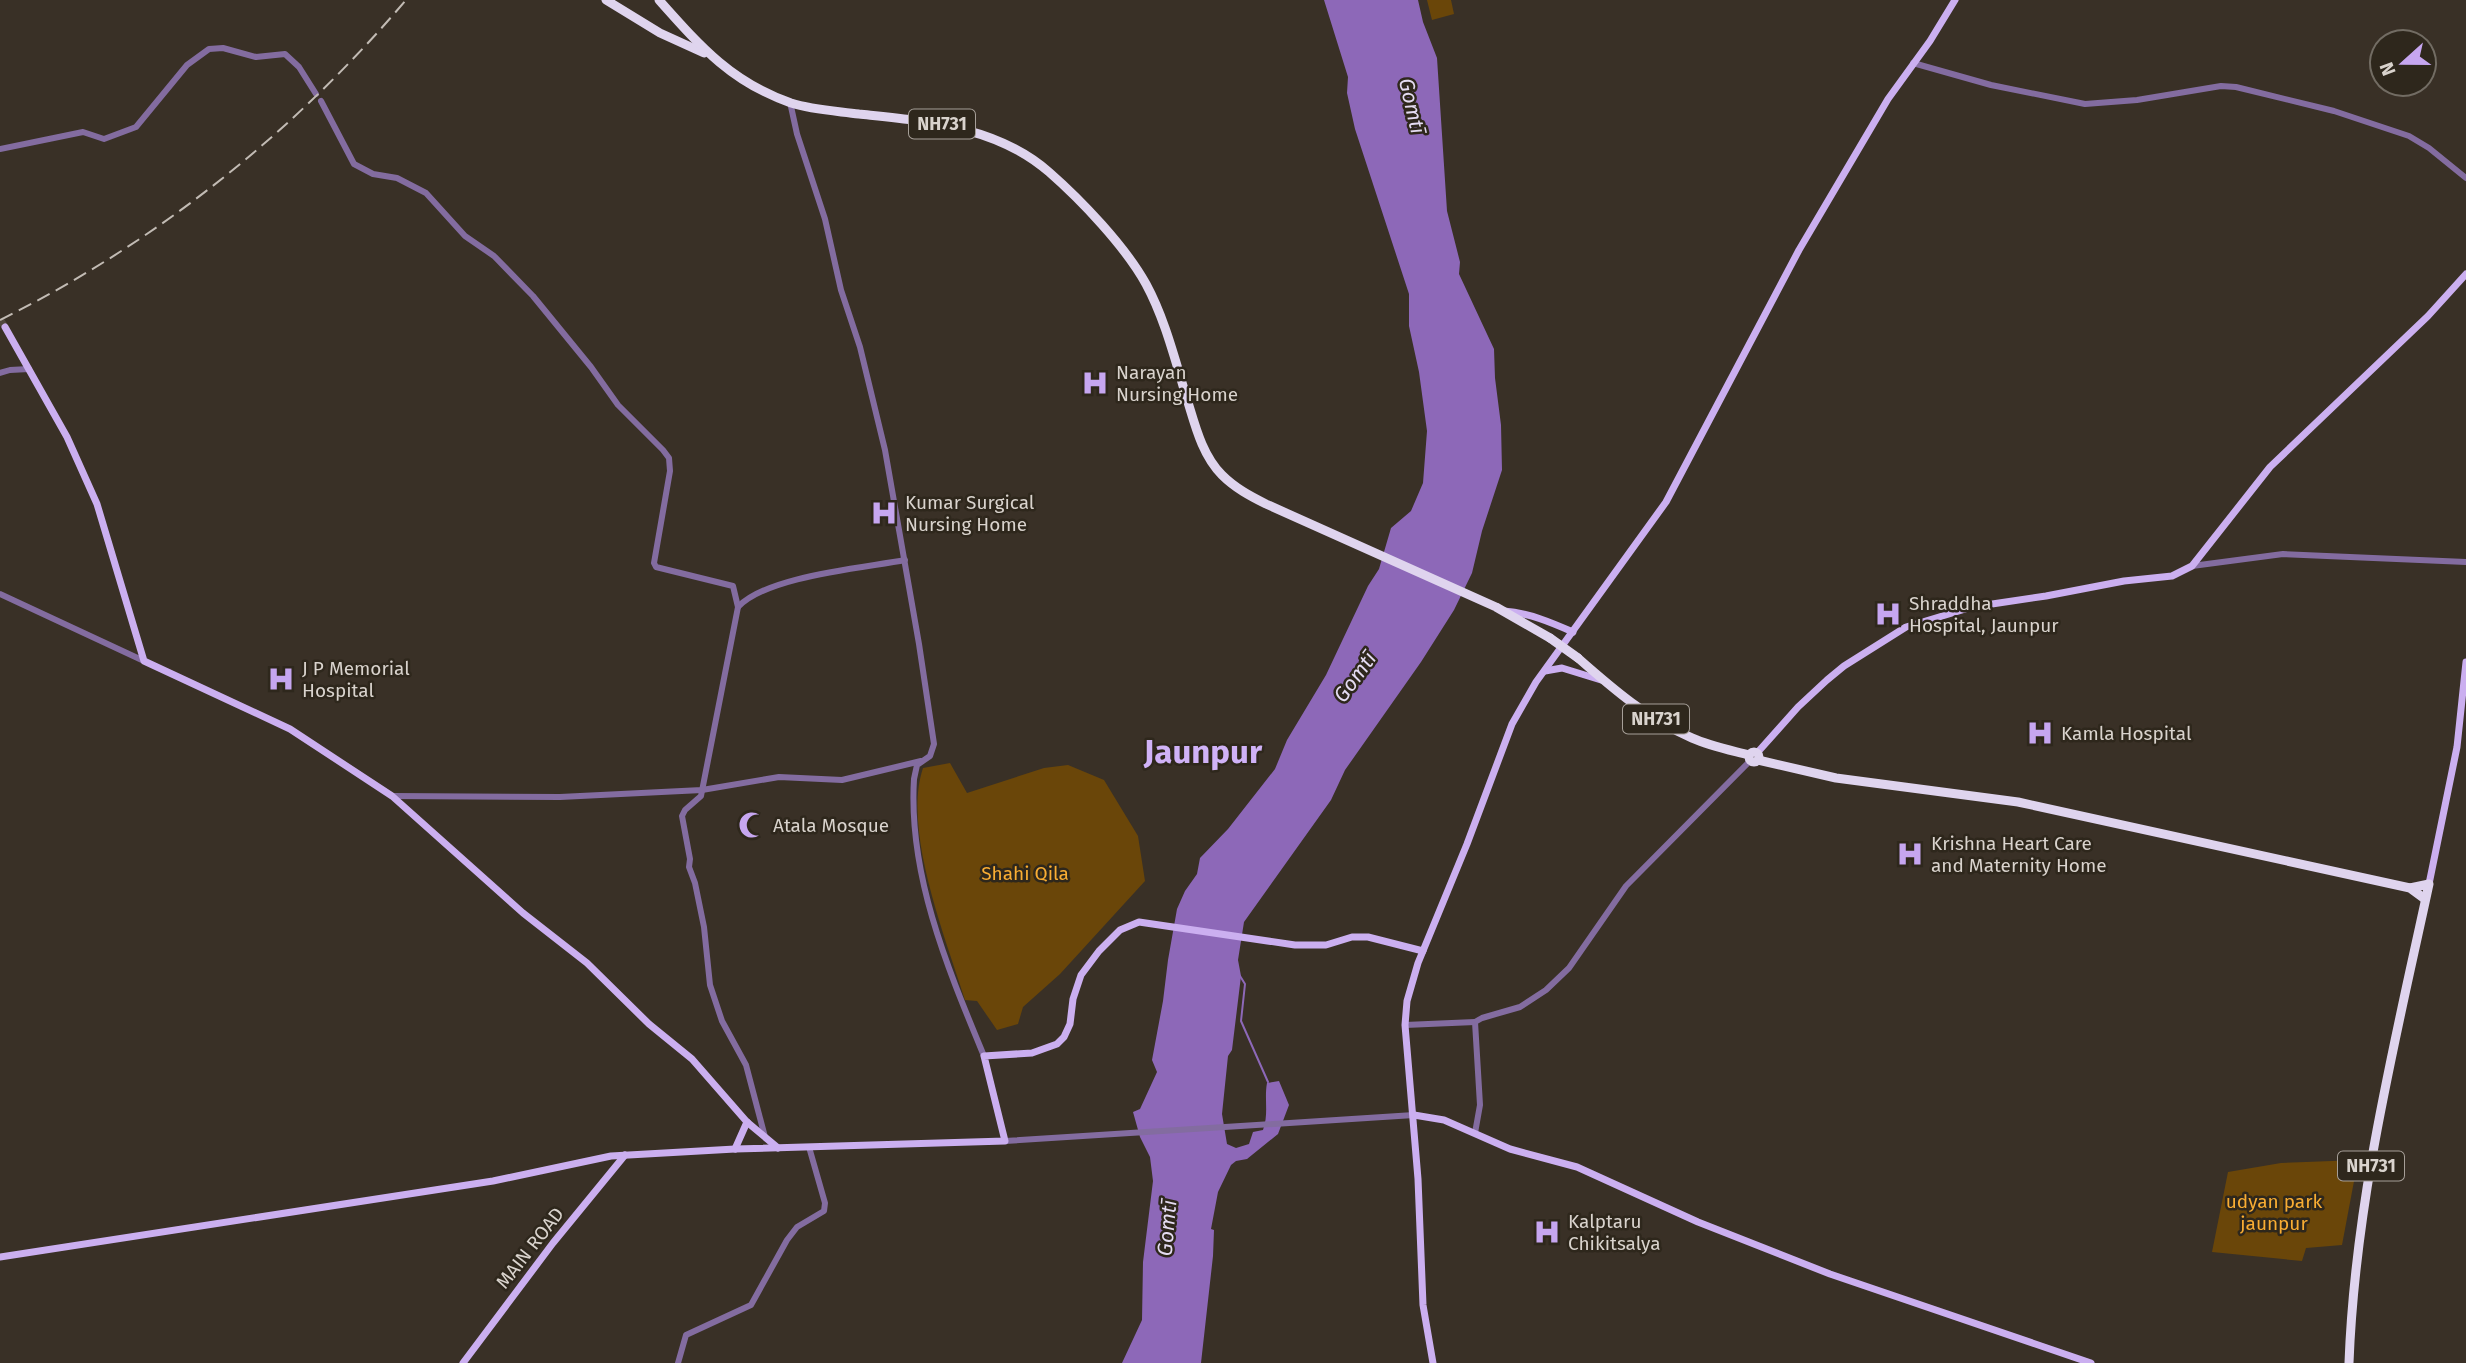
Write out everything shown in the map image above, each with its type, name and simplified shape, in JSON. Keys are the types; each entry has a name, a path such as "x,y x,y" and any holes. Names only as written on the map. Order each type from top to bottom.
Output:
{"highway":[{"name":"NH731","path":"606,0 660,33 709,55 755,87 790,102 825,110 943,124 964,129 1014,149 1048,171 1119,245 1146,284 1163,322 1195,427 1212,463 1221,474 1246,494 1266,504 1500,609 1550,638 1641,710 1674,730 1694,739 1754,757 1836,778 2018,802 2410,888 2425,899"},
{"name":"NH731","path":"659,0 709,55"},
{"name":"NH731","path":"2349,1363 2358,1244 2409,971 2429,884 2410,888"}],"main road":[{"path":"1433,1363 1423,1305 1414,1115 1405,1025 1407,1001 1423,951 1512,724 1545,672 1666,502 1799,250 1888,99 1930,41 1955,0"},
{"path":"1754,757 1798,707 1827,680 1844,666 1906,627 1972,607 2124,581 2172,576 2192,566 2270,467 2428,316 2466,274"},
{"path":"5,327 67,438 97,503 144,661 290,729 392,796 523,914 587,963 649,1024 692,1059 747,1122 779,1149"},
{"path":"1500,609 1532,616 1573,632"},
{"path":"2429,884 2457,747 2466,662"},
{"path":"1545,672 1562,668 1603,680"},
{"path":"0,1257 493,1181 611,1156 735,1149 1005,1141 984,1056 1031,1053 1057,1044 1065,1037 1081,975 1099,951 1128,925 1139,922 1274,942 1326,945 1360,937 1423,951"},
{"path":"1414,1115 1444,1120 1510,1149 1594,1173 1698,1222 1830,1274 2091,1363"},
{"path":"735,1149 747,1122"},
{"name":"MAIN ROAD","path":"463,1363 552,1243 625,1155"}],"street":[{"path":"0,149 83,132 104,139 136,127 187,65 205,51 219,47 256,57 285,54 299,66 316,94"},
{"path":"1913,63 1991,85 2085,104 2137,100 2221,86 2236,87 2334,111 2409,136 2429,148 2466,178"},
{"path":"321,101 354,164 373,174 397,178 426,194 470,240 477,243 533,296 592,367 610,396 669,458 670,471 654,563 656,567 733,586 738,607 701,796 682,816 689,867 704,927 710,985 722,1021 746,1065 765,1137"},
{"path":"790,102 797,134 825,219 841,290 860,347 885,450 905,560 934,744 930,756 917,765 913,792 919,872 934,926 984,1056"},
{"path":"0,373 29,369"},
{"path":"2192,566 2283,554 2466,562"},
{"path":"738,607 754,595 796,579 905,560"},
{"path":"0,594 144,661"},
{"path":"1405,1025 1475,1023 1482,1018 1520,1007 1546,990 1569,968 1626,886 1754,757"},
{"path":"392,796 560,797 702,790 779,777 842,780 922,761"},
{"path":"1475,1023 1480,1105 1475,1133"},
{"path":"1005,1141 1414,1115"},
{"path":"678,1363 685,1335 751,1305 787,1240 797,1227 824,1210 825,1203 809,1147"}],"green space":[{"path":"1427,0 1451,0 1454,14 1432,20"},
{"name":"Shahi Qila","path":"950,763 967,793 1044,768 1068,765 1104,780 1138,836 1145,881 1060,974 1023,1007 1018,1024 997,1030 977,1001 965,1000 938,916 922,853 918,793 923,768"},
{"name":"udyan park jaunpur","path":"2358,1160 2342,1245 2306,1248 2302,1261 2212,1252 2228,1172 2281,1163"}],"water":[{"name":"Gomtī","path":"1324,0 1418,0 1437,58 1447,211 1460,262 1459,274 1494,349 1502,470 1482,531 1472,573 1454,610 1345,770 1331,800 1244,922 1238,960 1241,976 1222,1114 1227,1144 1236,1148 1249,1144 1253,1132 1263,1130 1267,1083 1279,1081 1289,1105 1278,1134 1247,1159 1231,1165 1218,1192 1211,1229 1214,1230 1213,1256 1201,1363 1122,1363 1142,1320 1143,1262 1153,1181 1150,1157 1140,1137 1133,1112 1140,1109 1157,1072 1152,1060 1177,909 1197,874 1200,858 1228,829 1275,769 1287,740 1326,675 1368,586 1379,569 1391,528 1411,511 1423,483 1427,431 1409,326 1409,294 1355,129 1347,93 1348,77"}],"waterway":[{"path":"1240,976 1245,984 1241,1021 1268,1082"}],"tunnel":[{"path":"0,319 5,327"}],"railway":[{"path":"0,320 114,256 219,181 317,95 363,49 406,0"}],"place":[{"name":"Narayan Nursing Home","path":"1095,383"},
{"name":"Kumar Surgical Nursing Home","path":"884,513"},
{"name":"Shraddha Hospital, Jaunpur","path":"1888,614"},
{"name":"J P Memorial Hospital","path":"281,679"},
{"name":"Kamla Hospital","path":"2040,733"},
{"name":"Atala Mosque","path":"752,825"},
{"name":"Krishna Heart Care and Maternity Home","path":"1910,854"},
{"name":"Kalptaru Chikitsalya","path":"1547,1232"}],"district":[{"name":"Jaunpur","path":"1203,752"}]}
